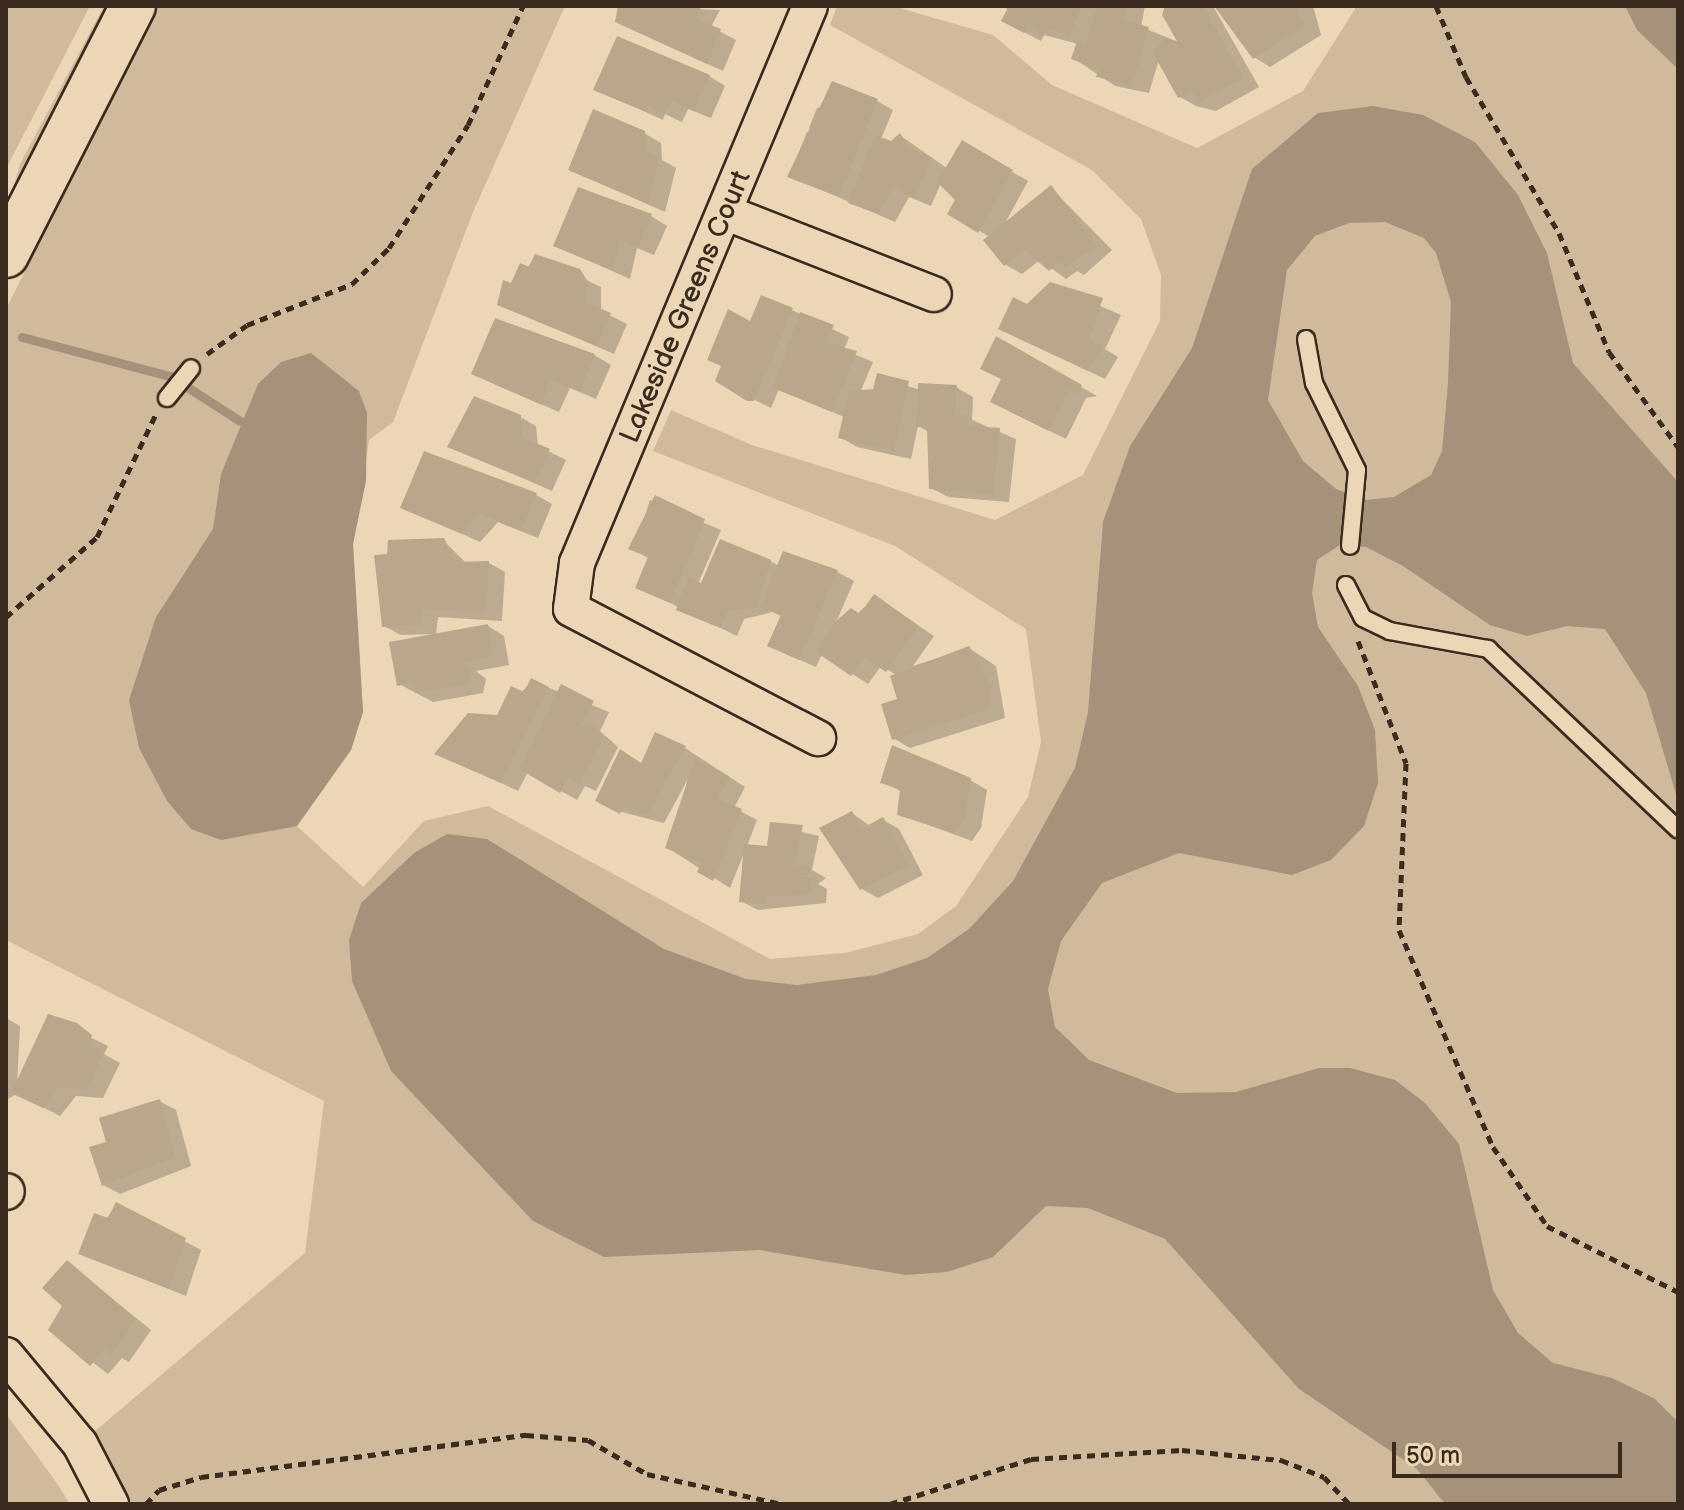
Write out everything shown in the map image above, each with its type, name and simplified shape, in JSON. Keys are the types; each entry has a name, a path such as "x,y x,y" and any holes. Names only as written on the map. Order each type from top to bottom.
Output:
{"street":[{"path":"6,255 133,6"},
{"name":"Lakeside Greens Court","path":"810,6 727,213 577,563 571,609 818,738"},
{"path":"727,213 934,294"},
{"path":"6,1355 80,1444 111,1504"}],"lane":[{"path":"1306,339 1314,383 1357,470 1350,546"},
{"path":"167,398 191,368"},
{"path":"1346,585 1363,618 1390,631 1500,657 1678,829"}],"path":[{"path":"191,368 247,325 352,284 389,248 468,125 523,6"},
{"path":"1436,6 1466,77 1559,233 1609,352 1678,447"},
{"path":"6,617 97,537 167,398"},
{"path":"1346,585 1371,687 1406,763 1399,930 1493,1147 1547,1226 1678,1292"},
{"path":"146,1504 159,1490 201,1477 526,1435 588,1440 647,1474 782,1504"},
{"path":"890,1504 1031,1459 1182,1450 1281,1460 1324,1477 1349,1504"}],"shaded area":[{"path":"6,6 90,6 6,169"},
{"path":"104,6 113,6 6,215 20,164"},
{"path":"159,6 565,6 473,212 393,422 369,440 353,544 363,712 351,750 297,826 363,887 424,821 488,806 770,959 845,953 918,934 956,906 1028,797 1041,742 1026,629 895,546 653,451 671,410 752,445 995,520 1083,475 1160,321 1161,275 1141,219 1092,170 830,25 837,6 893,6 993,35 1052,85 1197,148 1303,91 1357,6 1678,6 1678,1504 111,1504 80,1444 305,1253 324,1101 6,940 6,309"},
{"path":"1625,6 1678,6 1678,69 1637,30"},
{"path":"1373,106 1423,115 1475,142 1518,195 1547,253 1573,363 1678,482 1678,801 1646,693 1605,629 1567,626 1527,636 1490,625 1403,566 1366,547 1340,545 1317,560 1312,593 1318,627 1358,686 1375,730 1378,783 1364,826 1331,860 1292,875 1179,853 1102,883 1061,941 1048,989 1055,1027 1089,1060 1177,1093 1236,1092 1319,1068 1350,1068 1395,1080 1425,1103 1459,1144 1493,1290 1518,1333 1553,1363 1612,1378 1655,1399 1678,1422 1678,1504 1445,1504 1417,1469 1299,1389 1165,1239 1088,1208 1046,1206 993,1257 947,1272 906,1275 759,1250 604,1257 533,1221 391,1071 352,981 349,940 361,903 414,853 447,834 487,839 664,949 746,979 797,985 876,975 927,958 969,929 1013,881 1075,768 1088,712 1103,522 1130,446 1192,348 1252,169 1318,113","holes":["1385,222 1424,238 1436,253 1451,302 1442,451 1431,475 1394,497 1366,500 1336,489 1303,461 1268,400 1287,270 1315,236 1349,223"]},
{"path":"311,353 359,391 367,413 366,481 353,544 363,712 351,750 297,826 221,840 191,829 167,801 139,748 129,700 156,617 213,529 221,474 258,384 281,362"},
{"path":"6,1414 54,1479 70,1504 6,1504"}],"building":[{"path":"618,6 702,6 694,18 721,29 707,64 615,22"},
{"path":"1009,6 1082,6 1070,36 1052,29 1041,36 1030,23 1024,33 1001,21"},
{"path":"1097,6 1128,6 1124,20 1149,27 1132,85 1096,77 1099,69 1071,59 1077,41 1086,44"},
{"path":"1165,6 1203,6 1243,78 1198,103 1192,91 1178,98 1153,53 1164,39 1177,41 1162,15"},
{"path":"1214,6 1302,6 1295,10 1305,26 1253,59"},
{"path":"617,36 710,75 694,111 671,101 665,114 648,107 646,112 593,90"},
{"path":"832,81 878,99 839,197 787,177"},
{"path":"593,109 645,131 646,151 660,157 648,204 568,170"},
{"path":"900,133 909,148 931,157 915,198 893,188 878,214 848,203 875,135 891,141"},
{"path":"962,140 1013,170 978,233 947,214 955,200 937,182"},
{"path":"1051,185 1097,246 1066,267 1061,261 1049,271 1025,250 1004,266 983,240"},
{"path":"578,187 652,214 638,248 620,240 613,271 553,246"},
{"path":"535,254 580,269 588,282 585,302 611,313 597,346 497,305 503,280 511,283 520,263 529,267"},
{"path":"1050,282 1103,298 1089,339 1103,346 1088,371 998,329 1013,297 1027,304"},
{"path":"761,295 793,308 754,401 747,401 715,381 721,366 707,360 728,309 750,321"},
{"path":"800,312 834,325 826,343 857,351 832,412 773,388"},
{"path":"495,318 595,354 580,391 550,379 542,405 471,374"},
{"path":"996,336 1082,385 1078,394 1069,390 1049,431 990,402 1001,379 980,369"},
{"path":"877,373 909,381 894,451 838,438 849,391 873,389"},
{"path":"918,383 957,385 955,415 968,415 967,426 1000,428 993,494 929,489 927,427 916,427"},
{"path":"474,396 521,415 522,437 550,449 535,483 447,447"},
{"path":"424,451 537,493 521,531 480,514 462,534 400,508"},
{"path":"655,495 705,519 670,603 635,588 648,557 628,549"},
{"path":"444,538 455,562 489,561 486,613 422,609 420,625 382,627 374,555 387,554 388,540"},
{"path":"720,539 771,560 756,608 728,611 720,628 676,610 689,577 701,583"},
{"path":"783,551 838,570 799,660 767,646 781,615 760,607"},
{"path":"874,594 919,626 886,672 864,657 851,676 816,652 836,621 851,608 860,614"},
{"path":"488,624 493,656 463,662 471,668 467,684 415,693 413,682 397,686 389,642"},
{"path":"969,646 991,687 989,709 892,740 881,704 897,699 890,676"},
{"path":"531,678 549,687 501,783 434,754 468,713 497,715 511,686 524,692"},
{"path":"561,684 594,701 581,726 592,724 603,737 579,784 568,778 560,793 519,769"},
{"path":"655,732 686,746 647,815 623,806 620,814 595,801 620,749 641,763"},
{"path":"892,745 971,778 965,818 954,833 897,815 900,789 880,783"},
{"path":"695,759 729,776 718,799 742,809 713,881 697,872 701,863 665,848"},
{"path":"852,811 861,829 883,817 908,865 860,890 819,828"},
{"path":"770,822 803,825 795,865 810,866 809,875 794,876 812,878 810,894 767,897 767,905 739,902 744,844 767,846"},
{"path":"48,1014 77,1023 92,1035 88,1044 104,1052 87,1090 59,1087 43,1108 11,1093"},
{"path":"160,1099 175,1157 102,1186 89,1147 106,1142 99,1118"},
{"path":"116,1202 186,1238 169,1289 78,1254 94,1213 108,1218"},
{"path":"67,1260 136,1319 112,1355 105,1349 90,1366 48,1330 62,1306 42,1288"}],"waterway":[{"path":"22,337 170,376 240,421"}]}
